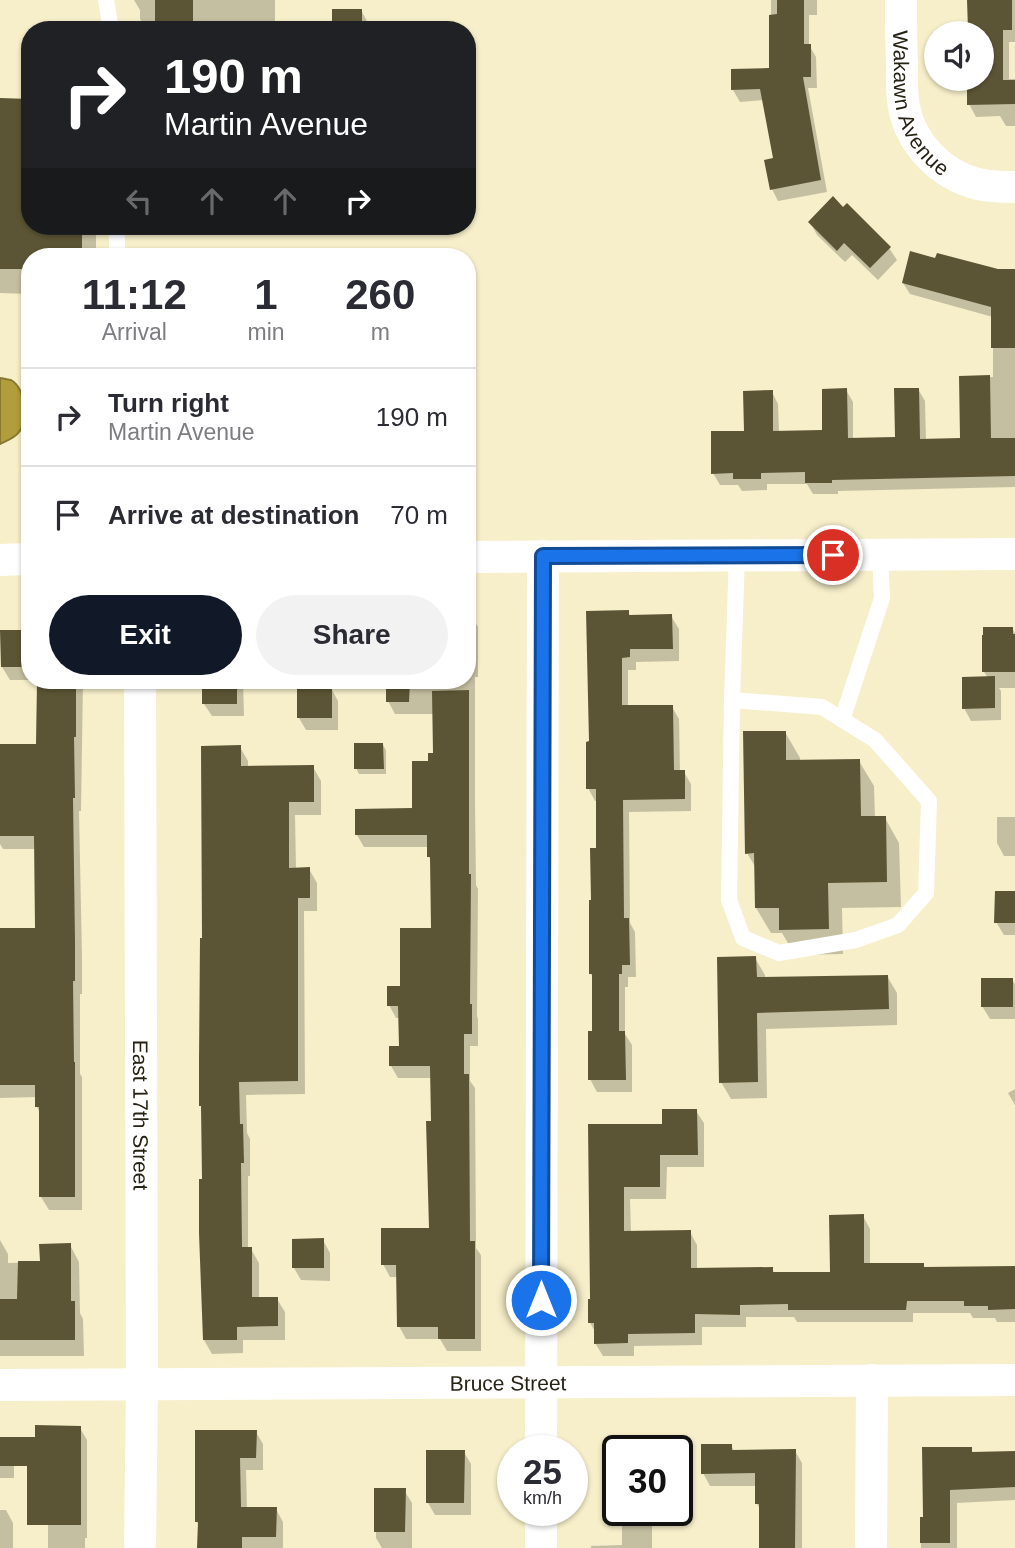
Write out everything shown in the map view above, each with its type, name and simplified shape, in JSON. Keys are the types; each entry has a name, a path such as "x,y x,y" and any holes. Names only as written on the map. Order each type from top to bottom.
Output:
{"street":[{"name":"Wakawn Avenue","path":"901,0 902,95 913,135 935,162 958,177 991,187 1015,187"},
{"path":"476,557 1015,554"},
{"path":"541,1435 543,556"},
{"path":"0,560 21,559"},
{"name":"East 17th Street","path":"139,689 142,1384 140,1548"},
{"path":"871,1548 872,1380"},
{"name":"Bruce Street","path":"0,1385 1015,1380"},
{"path":"541,1526 541,1548"}],"lane":[{"path":"106,0 110,21"},
{"path":"732,700 822,707 875,740 929,800 926,893 898,925 856,940 779,953 743,938 729,900 732,700 737,555"},
{"path":"842,720 882,598 880,555"}],"shaded area":[{"path":"0,378 11,380 20,390 21,429 13,438 0,444"}],"building":[{"path":"155,0 193,0 193,21 155,21"},
{"path":"777,0 804,0 804,44 811,44 811,77 803,77 821,180 770,190 764,160 773,158 760,89 731,90 731,69 769,68 769,15 777,14"},
{"path":"967,0 1012,0 1012,30 1003,30 1003,80 1015,80 1015,104 967,105 967,91 994,91 994,21 968,21"},
{"path":"332,9 362,9 362,21 332,21"},
{"path":"0,98 21,99 21,235 82,235 82,248 21,248 21,269 0,269"},
{"path":"833,196 843,207 847,203 891,247 870,268 844,243 837,251 808,222"},
{"path":"910,251 935,258 937,253 998,269 1015,269 1015,348 991,348 991,307 902,283"},
{"path":"990,375 991,438 1015,438 1015,476 805,483 805,472 761,473 761,479 733,479 733,473 711,474 711,431 744,431 743,391 773,390 773,431 822,430 822,389 847,388 848,438 895,437 894,388 919,388 920,439 960,438 959,376"},
{"path":"629,610 629,615 672,614 673,649 630,649 630,657 622,658 622,705 673,705 674,770 685,770 685,799 623,800 624,918 629,918 630,965 622,965 622,974 619,974 619,1031 625,1031 626,1080 588,1080 588,1031 592,1031 592,974 589,974 590,848 596,848 596,789 586,789 586,742 589,741 586,611"},
{"path":"983,627 1013,627 1015,672 982,672"},
{"path":"0,630 21,630 21,667 1,667"},
{"path":"995,676 995,708 962,709 962,677"},
{"path":"37,689 76,689 73,798 75,1197 39,1197 39,1107 35,1107 35,1085 0,1085 0,928 35,928 34,836 0,836 0,744 36,744"},
{"path":"202,689 237,689 237,704 202,704"},
{"path":"297,689 332,689 332,718 297,718"},
{"path":"386,689 410,689 409,702 386,702"},
{"path":"469,690 472,1034 464,1034 464,1074 469,1074 470,1241 475,1241 475,1339 438,1339 438,1327 397,1327 396,1265 381,1265 381,1228 429,1228 426,1121 431,1121 430,1066 389,1066 389,1046 399,1046 398,1006 387,1006 387,986 400,986 400,928 431,928 427,835 355,835 355,809 412,808 412,761 428,761 428,753 433,753 432,691"},
{"path":"743,731 786,731 786,760 860,759 861,816 886,816 887,882 828,883 829,929 779,930 779,908 755,908 754,853 745,854"},
{"path":"354,743 383,743 384,769 354,769"},
{"path":"241,745 241,766 314,765 314,802 289,802 289,868 310,867 310,898 298,898 298,1081 239,1082 244,1163 241,1163 242,1247 252,1247 252,1297 278,1297 278,1326 237,1327 237,1340 203,1340 199,1233 199,1179 202,1179 199,1106 201,746"},
{"path":"995,891 1015,891 1015,923 994,923"},
{"path":"756,956 757,977 888,975 889,1009 757,1013 758,1082 719,1083 717,957"},
{"path":"981,978 1013,978 1013,1007 981,1007"},
{"path":"662,1109 697,1109 698,1155 660,1155 660,1187 624,1187 624,1231 691,1230 691,1268 773,1267 773,1272 830,1272 829,1215 864,1214 864,1263 924,1263 924,1267 1015,1266 1015,1309 988,1310 988,1306 964,1306 964,1301 907,1301 906,1310 788,1310 788,1304 740,1305 740,1315 695,1314 695,1333 628,1334 628,1343 594,1344 594,1323 588,1323 588,1124 662,1124"},
{"path":"324,1238 324,1268 292,1268 292,1239"},
{"path":"71,1243 71,1301 75,1301 75,1340 0,1340 0,1299 17,1299 18,1261 40,1261 39,1244"},
{"path":"35,1425 81,1426 81,1525 27,1525 27,1466 0,1466 0,1437 35,1437"},
{"path":"195,1430 257,1430 256,1458 240,1458 241,1507 277,1507 276,1537 242,1537 242,1548 197,1548"},
{"path":"701,1444 732,1444 732,1450 796,1449 795,1548 759,1548 759,1504 755,1504 755,1473 701,1474"},
{"path":"922,1447 972,1447 972,1452 1015,1451 1015,1487 950,1490 950,1543 920,1543 920,1517 923,1517"},
{"path":"426,1450 465,1450 464,1503 426,1503"},
{"path":"374,1488 406,1488 405,1532 374,1532"}],"route":[{"path":"541,1300 543,556 833,555"}]}
